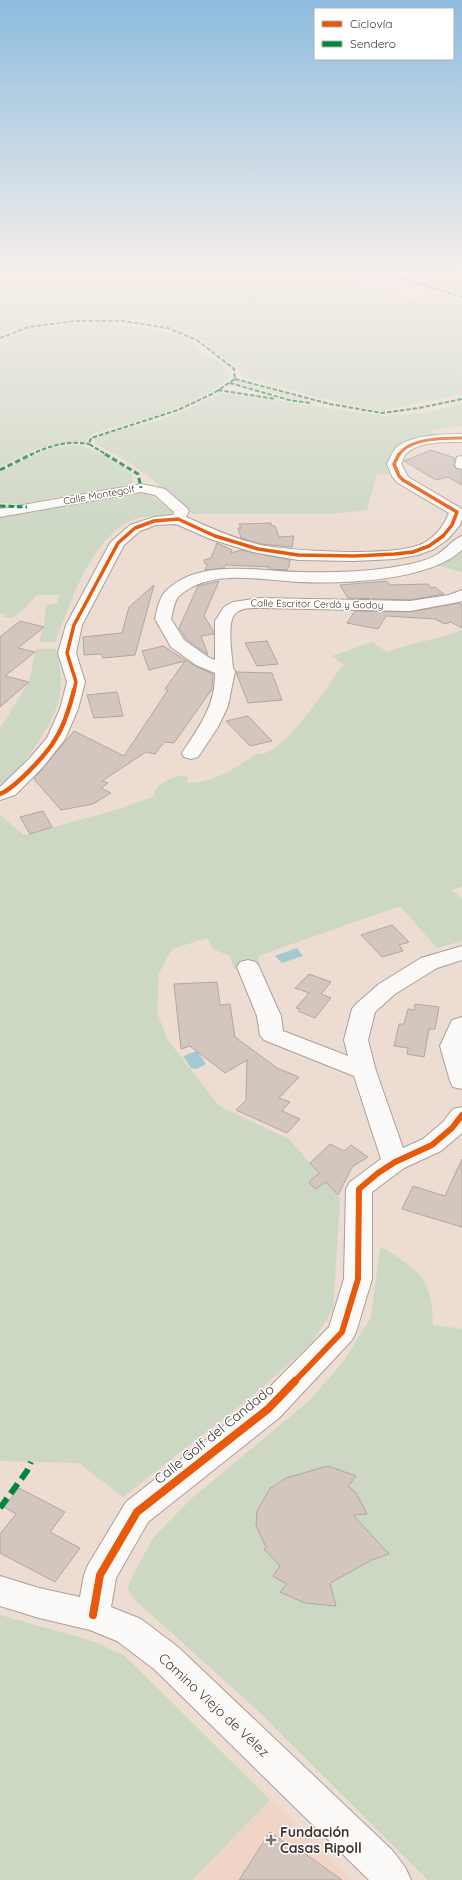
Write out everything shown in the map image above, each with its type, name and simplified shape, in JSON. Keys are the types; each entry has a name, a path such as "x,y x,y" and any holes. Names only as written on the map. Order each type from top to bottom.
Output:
{"street":[{"path":"0,794 8,791 36,763 56,739 69,709 76,682 68,653 74,624 118,543 135,528 154,521 178,519 215,536 258,549 298,555 354,556 413,552 429,546 442,536 459,514 442,502 408,484 399,476 394,464 401,451 414,445 425,441 462,438"},
{"path":"462,460 462,465"},
{"name":"Calle Montegolf","path":"0,513 141,488 160,492 182,510 178,519"},
{"path":"226,671 202,661 177,643 163,619 171,595 192,580 210,575 234,574 309,577 352,575 406,569 436,561 455,549 462,541"},
{"name":"Calle Escritor Cerdá y Godoy","path":"191,753 211,721 222,699 226,671 223,631 226,614 233,608 244,604 410,606 452,599 462,595"},
{"path":"395,1162 364,1071 356,1040 364,1009 387,989 429,963 462,953"},
{"path":"248,967 269,1016 272,1035 364,1071"},
{"path":"462,1024 460,1025 452,1046 462,1080"},
{"name":"Calle Golf del Candado","path":"93,1615 100,1575 137,1512 268,1409 342,1332 358,1279 358,1189 395,1162 432,1145 452,1128 462,1115"},
{"name":"Camino Viejo de Vélez","path":"0,1591 39,1603 93,1615 129,1630 166,1658 379,1864 392,1880"}],"shaded area":[{"name":"Fundación Casas Ripoll","path":"270,1800 351,1880 192,1880"}],"green space":[{"path":"0,359 214,359 223,364 226,368 230,379 199,398 165,412 94,433 87,438 86,442 52,445 0,467"},
{"path":"226,359 462,359 462,394 381,411 335,402 242,377 233,365"},
{"path":"237,381 308,400 300,400 235,383"},
{"path":"220,393 384,416 424,413 462,404 462,426 432,430 435,434 411,441 391,457 388,475 377,474 367,510 331,514 193,514 127,461 95,444 95,438 167,417"},
{"path":"73,444 97,451 111,460 132,474 133,483 95,494 56,497 21,504 0,503 0,473 44,451"},
{"path":"146,492 172,511 172,515 148,516 135,519 119,528 106,540 94,555 84,572 55,642 39,642 44,627 46,605 57,603 60,595 37,595 23,610 12,618 3,617 6,614 0,613 0,517 112,496"},
{"path":"462,550 462,572 435,565 445,561"},
{"path":"462,630 462,886 452,890 462,899 462,941 437,948 400,906 258,956 260,965 234,969 230,956 213,949 207,938 172,949 159,973 157,1012 167,1039 219,1106 289,1139 340,1198 333,1310 311,1343 261,1389 123,1497 79,1463 0,1461 0,815 24,835 123,808 154,796 158,787 171,778 187,776 188,783 215,778 256,754 267,752 279,745 291,733 304,719 342,666 346,666 332,656 372,642 387,652"},
{"path":"36,649 56,649 61,676 60,696 49,724 26,760 17,770 0,784 0,728 29,682"},
{"path":"380,1248 385,1249 408,1265 422,1278 427,1286 430,1296 433,1325 462,1329 462,1880 428,1880 256,1709 135,1600 128,1589 131,1579 153,1538 191,1499 309,1401 343,1362 371,1317"},
{"path":"0,1615 92,1641 125,1656 270,1800 192,1880 0,1880"}],"water":[{"path":"297,948 303,956 282,963 275,956"},
{"path":"197,1051 206,1064 196,1069 191,1068 183,1056"}],"building":[{"path":"431,450 455,458 454,466 457,469 462,470 462,485 448,477 436,480 404,461"},
{"path":"271,523 272,526 275,526 279,537 294,536 292,547 261,544 241,538 238,528 241,528 239,524"},
{"path":"217,543 232,550 231,553 241,550 290,560 289,566 287,570 269,569 270,567 226,565 224,568 205,570 208,564 205,564 204,560 211,558"},
{"path":"219,581 204,616 214,634 201,636 208,655 186,639 179,628 198,586"},
{"path":"387,581 390,585 428,584 431,588 435,587 444,594 410,600 348,598 340,585"},
{"path":"154,585 135,655 103,658 101,654 84,655 83,637 122,633 129,607"},
{"path":"459,603 462,605 462,628 451,622 445,624 435,619 386,616 378,629 347,623 355,611 410,612"},
{"path":"20,621 44,627 18,648 35,652 5,676 29,682 0,707 0,637"},
{"path":"267,641 278,664 257,666 245,643"},
{"path":"163,646 195,666 213,674 212,689 174,743 164,742 155,754 146,752 102,781 108,783 101,788 111,793 93,804 61,810 34,779 74,731 124,756 168,690 165,689 185,661 149,670 142,651"},
{"path":"236,672 272,673 282,700 248,703"},
{"path":"117,692 123,716 94,718 87,695"},
{"path":"248,716 272,741 250,746 226,721"},
{"path":"43,811 52,827 30,834 20,817"},
{"path":"392,925 409,942 399,945 403,951 382,957 361,935"},
{"path":"309,974 331,982 321,994 331,998 315,1018 298,1011 300,1009 296,1008 309,993 295,988"},
{"path":"217,982 220,1005 230,1004 235,1037 277,1068 299,1077 279,1098 290,1102 282,1111 300,1119 287,1133 236,1110 246,1100 247,1060 225,1073 190,1046 181,1049 174,984"},
{"path":"415,1004 439,1007 435,1029 429,1029 424,1057 407,1054 408,1048 394,1046 399,1024 404,1024 408,1009 414,1010"},
{"path":"330,1144 344,1151 351,1145 368,1157 352,1167 338,1195 326,1182 315,1189 309,1182 319,1173 310,1163"},
{"path":"462,1159 462,1227 402,1209 413,1186 445,1196"},
{"path":"328,1466 356,1476 348,1486 356,1493 367,1514 353,1515 389,1554 372,1560 330,1583 336,1606 305,1603 280,1592 287,1584 273,1576 280,1566 264,1549 266,1547 256,1526 257,1511 271,1487 286,1478"},
{"path":"19,1488 65,1512 50,1532 80,1548 55,1582 0,1553 0,1534 16,1514 4,1507"},
{"path":"270,1832 291,1847 293,1845 342,1880 239,1880"}],"marked path":[{"path":"141,488 138,474 89,444 91,438 166,415 202,400 225,387 235,379 234,369 221,359"},
{"path":"235,379 330,404 382,413 419,408 462,399"},
{"path":"230,383 289,400 310,403"},
{"path":"218,390 276,399"},
{"path":"0,470 36,452 56,445 74,442 89,444"},
{"path":"0,506 27,507"},
{"path":"0,1508 27,1471 31,1462"}],"cycle path":[{"path":"0,794 8,791 36,763 56,739 69,709 76,682 67,653 74,625 118,543 135,528 154,521 178,519 215,536 258,549 298,555 354,556 413,552 429,546 443,536 452,525 457,512 403,480 399,476 394,464 402,450 416,443 439,439 462,438"},
{"path":"93,1615 100,1575 137,1512 268,1409 342,1332 358,1279 359,1189 378,1173 395,1162 432,1145 452,1128 462,1115"}],"place":[{"name":"Fundación Casas Ripoll","path":"271,1840"}]}
